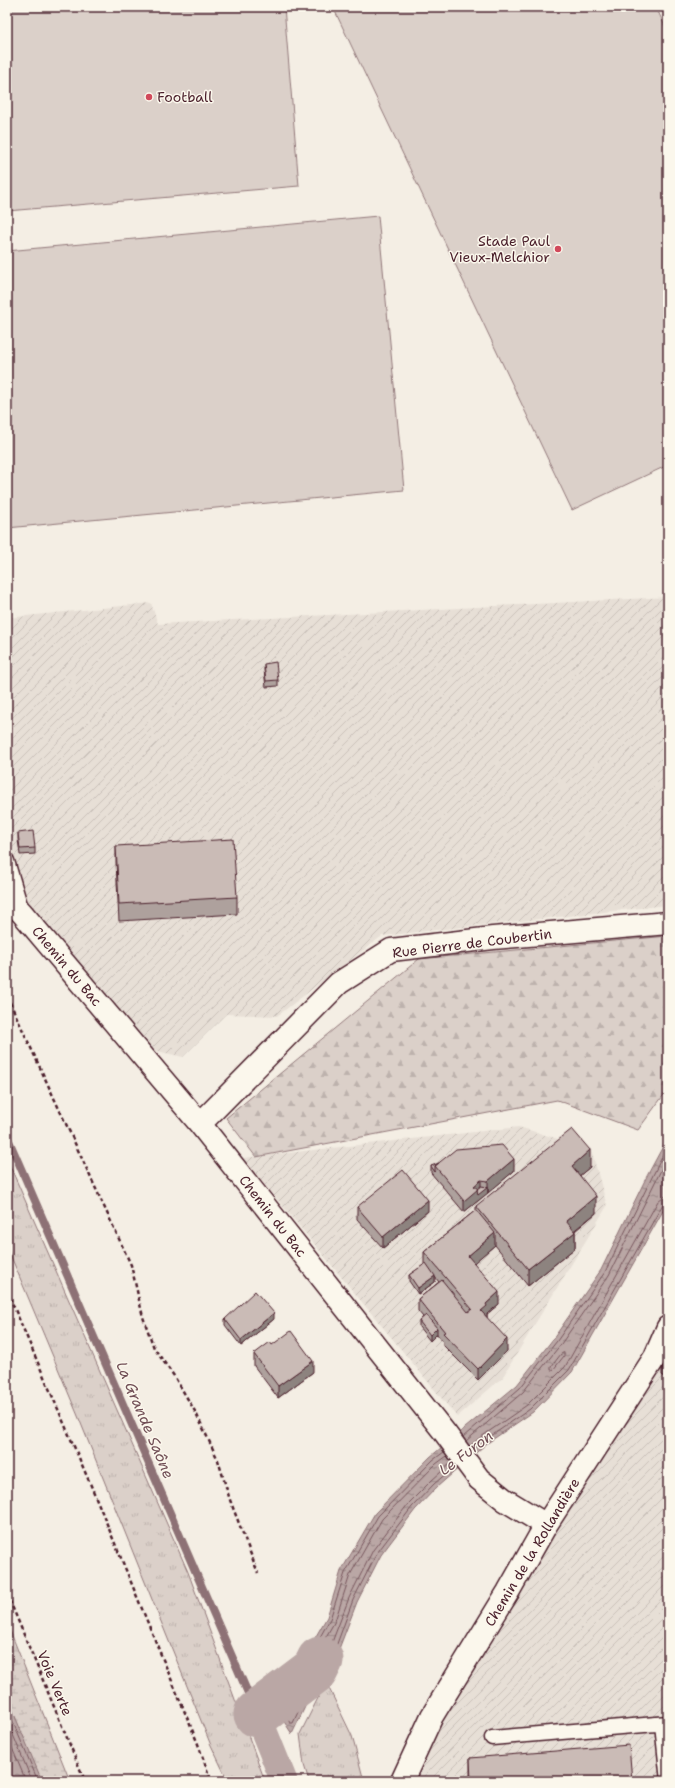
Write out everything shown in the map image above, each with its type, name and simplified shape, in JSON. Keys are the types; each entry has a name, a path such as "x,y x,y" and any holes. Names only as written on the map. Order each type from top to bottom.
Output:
{"street":[{"name":"Chemin du Bac","path":"14,905 200,1124 479,1479 505,1500 546,1525"},
{"name":"Rue Pierre de Coubertin","path":"200,1124 339,984 391,950 493,938 668,923"},
{"name":"Chemin de la Rollandière","path":"402,1781 432,1716 508,1592 546,1525 655,1357 668,1327"}],"lane":[{"path":"7,861 14,905"},
{"path":"492,1738 665,1723 668,1781"}],"path":[{"path":"7,996 131,1265 144,1317 154,1348 174,1376 196,1414 218,1460 230,1500 258,1573"},
{"path":"7,1291 98,1502 198,1744 211,1781"},
{"name":"Voie Verte","path":"7,1594 85,1781"}],"shaded area":[{"path":"668,597 668,905 382,936 277,1016 226,1014 183,1057 144,1048 7,891 7,618 151,603 158,624"},
{"path":"519,1127 591,1149 607,1206 502,1378 457,1417 243,1158"},
{"path":"661,1361 668,1362 668,1781 404,1781 546,1525"}],"green space":[{"name":"Football","path":"7,7 284,7 299,186 7,211"},
{"name":"Stade Paul Vieux-Melchior","path":"333,7 656,7 668,33 668,465 572,510"},
{"path":"378,216 404,490 7,528 7,251"},
{"path":"668,936 668,1089 638,1130 557,1100 256,1157 226,1118 419,959"},
{"path":"7,1159 188,1572 265,1781 228,1781 210,1743 78,1416 7,1247"},
{"path":"7,1623 70,1781 7,1781"},
{"path":"326,1682 352,1736 364,1781 309,1781 304,1765 300,1734"}],"water":[{"path":"668,1137 668,1202 572,1372 533,1412 486,1444 437,1487 415,1510 381,1555 357,1602 337,1654 313,1690 292,1734 263,1689 300,1664 327,1617 341,1571 375,1513 430,1457 517,1385 553,1339 601,1270 647,1176"},
{"path":"7,1697 42,1781 7,1781"}],"building":[{"path":"276,662 278,680 266,681 264,664"},
{"path":"33,831 35,848 20,849 18,833"},
{"path":"233,839 237,897 119,904 116,846"},
{"path":"572,1129 590,1150 572,1166 596,1196 566,1221 575,1232 528,1269 476,1206"},
{"path":"502,1145 514,1159 488,1181 481,1180 474,1186 478,1189 464,1201 435,1166 456,1149"},
{"path":"439,1163 435,1166 435,1172 431,1166"},
{"path":"403,1170 428,1200 383,1237 357,1207"},
{"path":"481,1186 488,1187 478,1195 477,1189"},
{"path":"476,1210 495,1233 468,1256 499,1292 481,1311 507,1339 478,1369 443,1333 445,1332 418,1299 442,1280 468,1312 472,1309 424,1252"},
{"path":"426,1263 435,1276 418,1288 409,1275"},
{"path":"255,1291 274,1313 241,1340 225,1319"},
{"path":"426,1315 437,1328 430,1335 419,1321"},
{"path":"291,1331 313,1361 278,1386 254,1354 270,1342 272,1345"},
{"path":"668,1360 668,1373 662,1369"},
{"path":"629,1745 632,1781 471,1781 470,1758"}],"waterway":[{"name":"La Grande Saône","path":"7,1136 257,1714"},
{"name":"Le Furon","path":"257,1714 315,1670 320,1660"},
{"path":"257,1714 284,1781"}],"place":[{"name":"Football","path":"149,97"},
{"name":"Stade Paul Vieux-Melchior","path":"558,249"}]}
